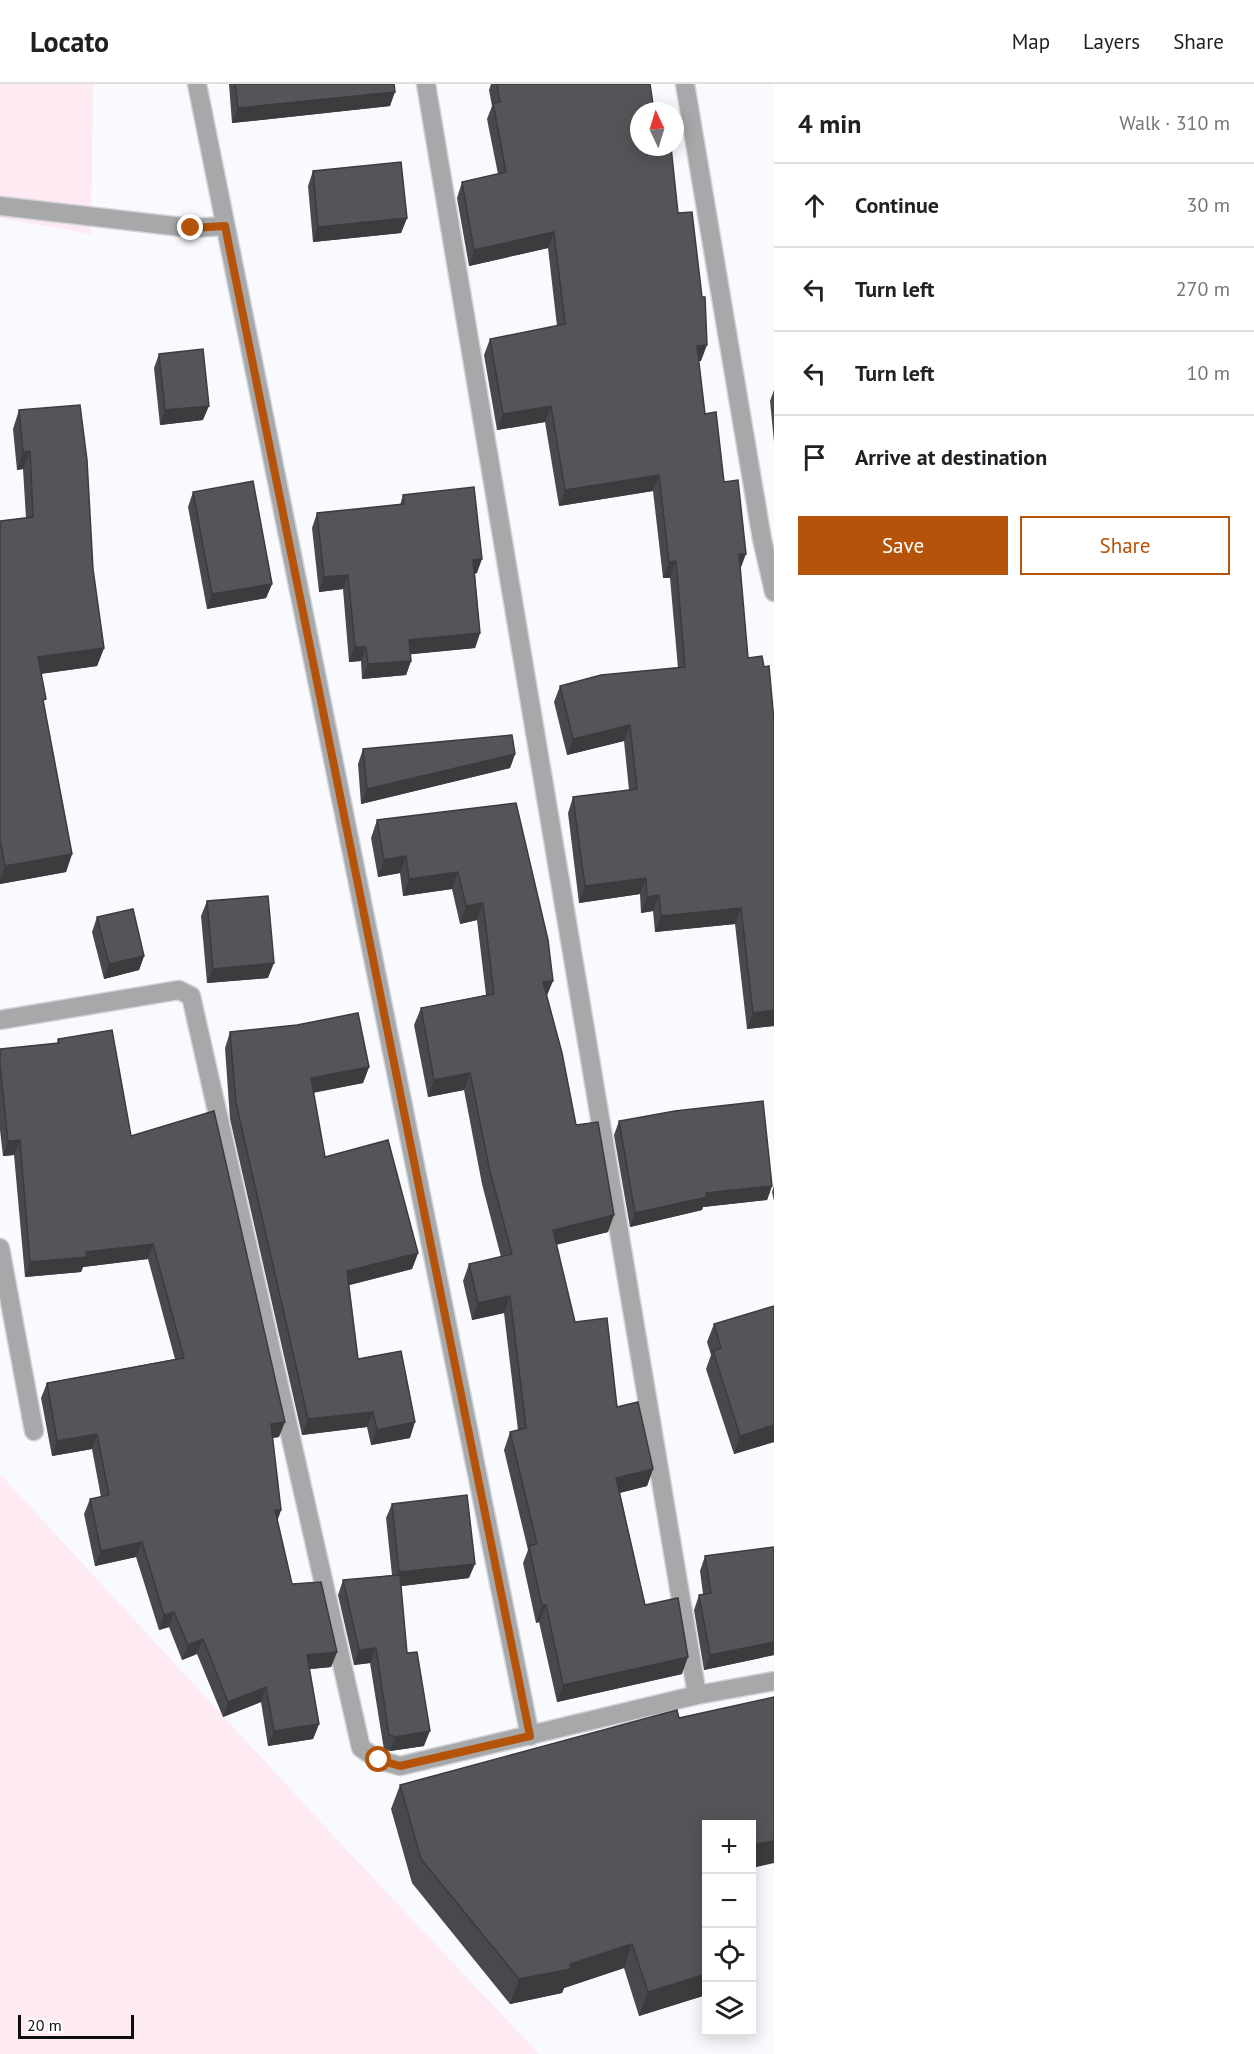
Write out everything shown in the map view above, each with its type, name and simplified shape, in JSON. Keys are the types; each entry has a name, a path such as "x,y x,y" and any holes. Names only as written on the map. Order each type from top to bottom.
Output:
{"street":[{"path":"197,84 530,1736"},
{"path":"426,84 697,1695"},
{"path":"685,84 762,539 774,592"},
{"path":"0,206 191,228 225,226"},
{"path":"0,1020 179,990 191,996 361,1748 379,1760 400,1766 697,1695 774,1681"},
{"path":"0,1248 34,1431"}],"shaded area":[{"path":"0,84 93,84 91,234 0,218"},
{"path":"0,1474 342,1845 539,2054 0,2054"}],"building":[{"path":"235,84 394,84 395,92 238,108"},
{"path":"497,84 650,84 653,102 630,102 630,156 672,156 678,213 692,212 702,297 705,297 707,345 697,346 705,414 716,412 724,482 738,480 746,554 739,554 748,658 762,656 764,667 769,666 774,721 774,1010 753,1013 741,908 661,916 659,895 647,897 646,878 585,886 573,797 637,789 630,725 573,739 560,686 601,675 685,667 676,561 669,562 659,475 565,490 551,406 503,414 490,339 565,324 554,232 474,250 462,182 506,172 493,103 500,102"},
{"path":"401,162 407,218 318,227 313,171"},
{"path":"203,349 209,406 165,410 159,354"},
{"path":"80,405 87,460 93,569 104,648 38,657 46,699 43,700 72,854 5,866 0,839 0,521 33,517 30,451 23,452 19,410"},
{"path":"253,481 272,584 212,594 193,492"},
{"path":"474,487 482,559 473,560 480,633 409,640 411,661 368,664 366,647 355,647 348,575 324,577 317,513 404,504 403,495"},
{"path":"512,735 515,754 367,789 363,749"},
{"path":"516,803 548,940 553,981 543,982 562,1053 576,1125 598,1122 614,1215 553,1230 575,1322 607,1318 617,1407 638,1402 653,1469 616,1478 645,1605 678,1598 688,1657 563,1685 546,1605 542,1606 529,1546 537,1544 510,1432 526,1428 510,1296 478,1303 469,1264 512,1254 489,1167 470,1073 434,1080 421,1008 494,994 483,903 466,906 458,872 409,879 406,856 384,860 377,820"},
{"path":"268,896 274,963 213,969 207,901"},
{"path":"133,909 144,956 109,964 97,917"},
{"path":"358,1013 369,1067 311,1078 325,1157 388,1140 418,1253 347,1271 358,1359 401,1351 415,1422 377,1430 373,1412 308,1419 236,1103 230,1032 297,1025"},
{"path":"112,1030 131,1136 214,1111 285,1422 271,1424 281,1510 275,1510 292,1584 321,1582 337,1652 307,1655 319,1724 274,1731 266,1687 228,1702 203,1639 188,1645 174,1612 164,1615 142,1542 101,1551 90,1499 109,1495 97,1434 57,1441 47,1383 184,1358 153,1244 86,1252 87,1257 30,1262 20,1140 8,1141 0,1049 59,1043 58,1039"},
{"path":"763,1101 772,1186 706,1193 707,1197 635,1213 619,1121 675,1111"},
{"path":"774,1306 774,1425 740,1436 713,1351 721,1348 714,1324"},
{"path":"467,1495 475,1564 399,1572 392,1504"},
{"path":"774,1547 774,1642 710,1655 699,1595 711,1593 705,1556"},
{"path":"400,1575 407,1653 417,1652 430,1731 395,1737 389,1735 376,1648 359,1650 343,1580"},
{"path":"774,1697 774,1841 756,1844 756,1820 702,1820 702,1975 648,1992 632,1944 570,1964 571,1969 519,1979 421,1859 400,1785 677,1710 679,1718"}],"route":[{"path":"191,228 225,226 530,1736 400,1766 379,1760"}]}
